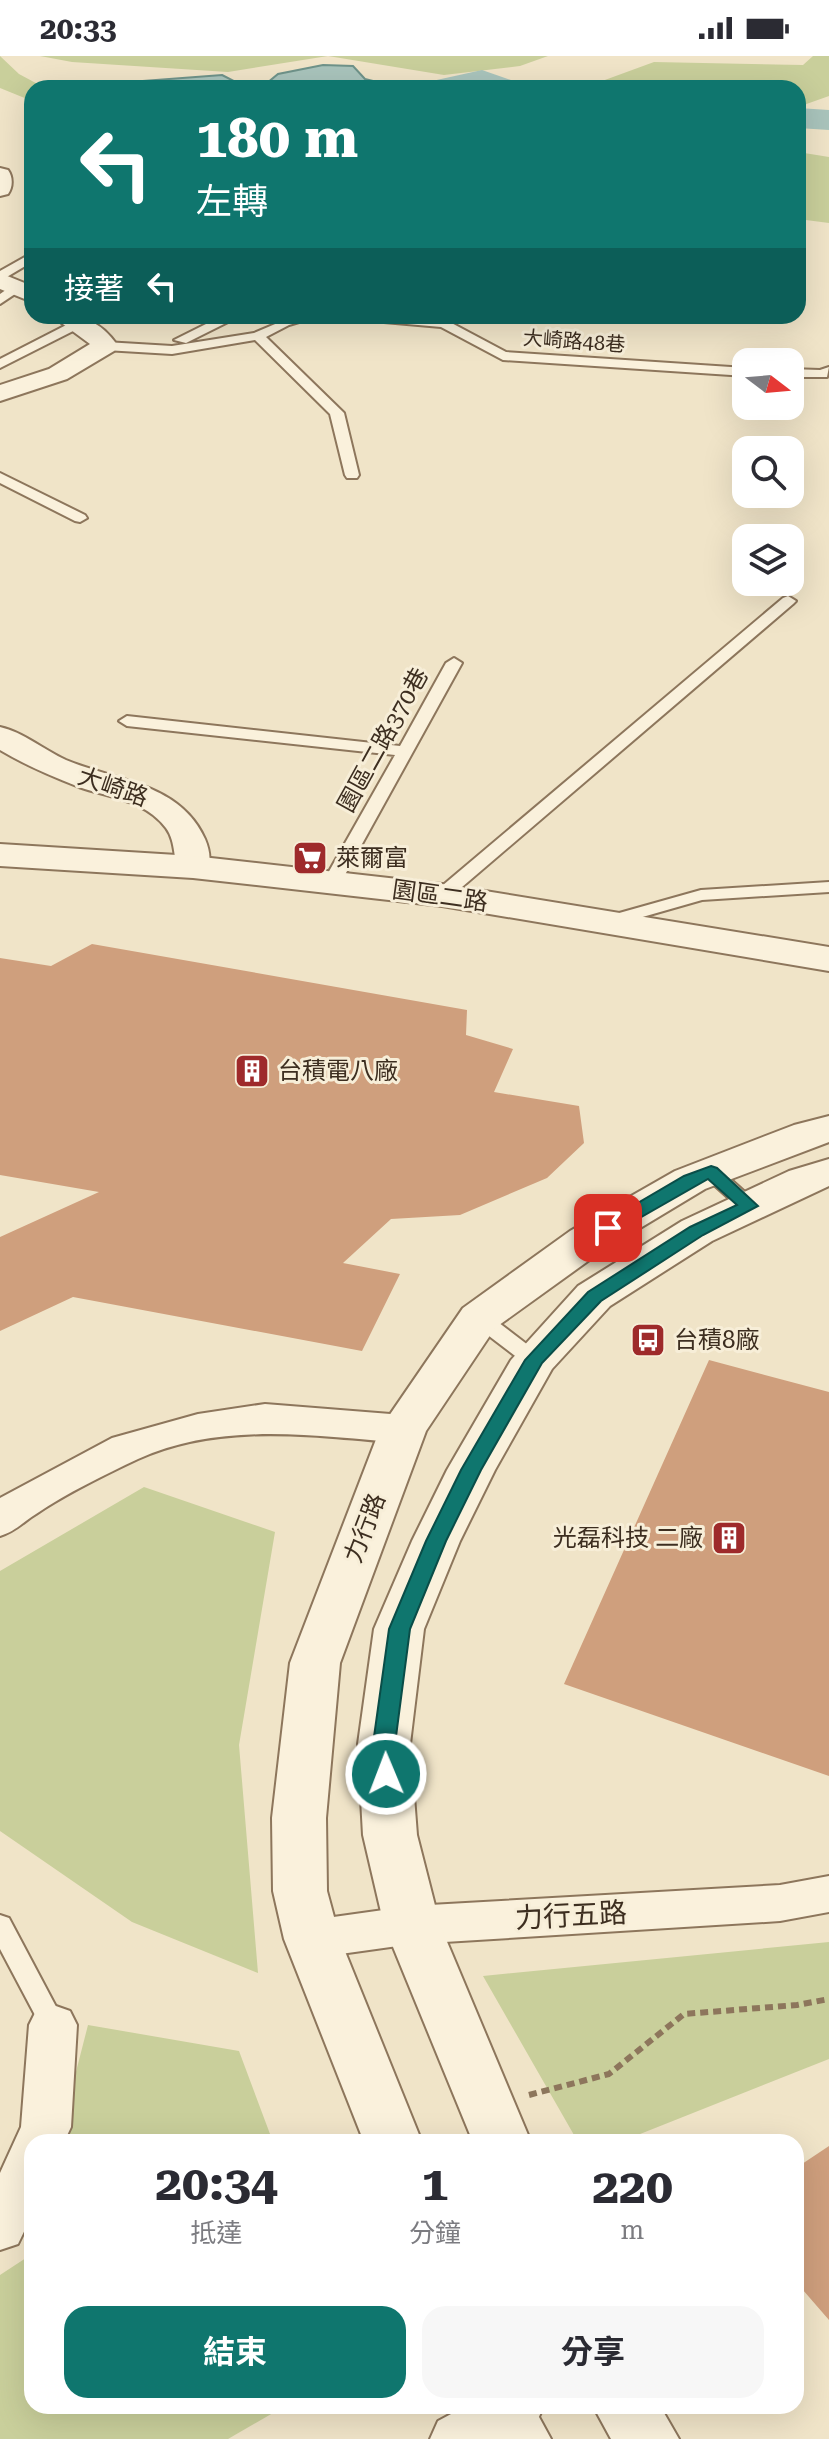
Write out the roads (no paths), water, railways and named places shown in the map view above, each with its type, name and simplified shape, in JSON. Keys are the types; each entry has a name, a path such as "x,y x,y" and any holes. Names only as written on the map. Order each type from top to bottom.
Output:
{"street":[{"path":"0,175 0,189"},
{"path":"0,393 58,374 105,346 97,336 77,324"},
{"name":"大崎路","path":"0,736 20,750 78,776 158,802 189,839 195,855 193,867"},
{"name":"園區二路","path":"0,855 193,867 442,895 829,959"},
{"name":"力行路","path":"390,2134 312,1939 300,1891 299,1818 315,1663 403,1429 479,1318 586,1241 690,1180 829,1129"},
{"path":"499,2134 412,1925 390,1835 384,1744 399,1629 436,1541 471,1470 534,1360 594,1296 697,1231 804,1180 829,1172"},
{"path":"0,1521 20,1504 126,1448 198,1428 265,1418 403,1429"},
{"name":"力行五路","path":"312,1939 412,1925 780,1903 829,1894"},
{"path":"43,2134 46,2127 53,2025"},
{"path":"0,2228 24,2176"},
{"path":"630,2414 647,2439"}],"lane":[{"path":"10,288 24,268"},
{"path":"0,364 64,324"},
{"path":"105,346 187,340 218,324"},
{"path":"105,346 172,350 258,336 281,324"},
{"name":"大崎路48巷","path":"457,324 503,356 732,371"},
{"path":"258,336 337,413 352,475"},
{"path":"804,373 829,371"},
{"path":"0,477 80,518"},
{"path":"442,895 788,601"},
{"name":"園區二路370巷","path":"332,882 454,663"},
{"path":"127,721 405,751"},
{"path":"611,921 701,895 829,887"},
{"path":"711,1172 749,1206"},
{"path":"479,1318 534,1360"},
{"path":"0,1925 53,2025"}],"water":[{"path":"323,65 353,66 369,80 271,80 278,74"},
{"path":"222,75 232,80 156,80"}],"waterway":[{"path":"806,119 829,120"}],"place":[{"name":"萊爾富","path":"310,858"},
{"name":"台積電八廠","path":"252,1071"},
{"name":"台積8廠","path":"648,1340"},
{"name":"光磊科技 二廠","path":"729,1538"}]}
